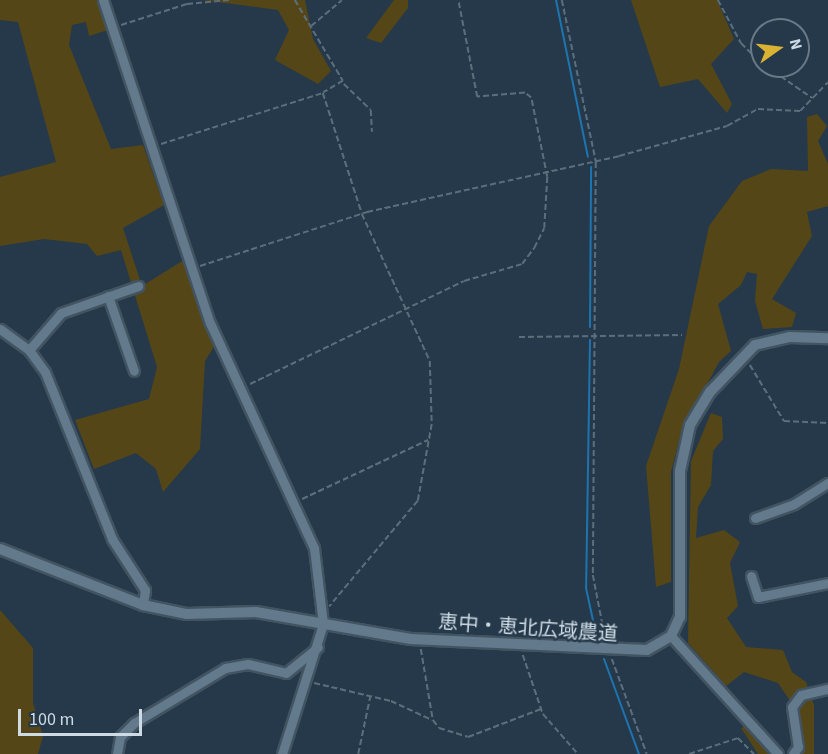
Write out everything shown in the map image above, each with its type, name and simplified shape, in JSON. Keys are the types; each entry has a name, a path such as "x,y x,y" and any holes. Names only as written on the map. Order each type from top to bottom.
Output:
{"street":[{"path":"103,0 191,269 241,388 296,502 314,548 324,611 323,624 318,647 282,754"},
{"path":"29,350 61,313 138,286"},
{"path":"108,296 134,371"},
{"path":"0,329 29,350 45,372 112,539 146,590 143,605"},
{"path":"778,754 671,636 682,603 683,450 710,392 742,355 777,338 828,338"},
{"path":"755,518 794,504 828,483"},
{"name":"恵中・恵北広域農道","path":"0,549 143,605 187,614 256,612 419,640 609,652 647,650 671,636"},
{"path":"751,576 758,597 828,584"},
{"path":"117,754 120,737 134,723 225,668 248,664 286,673 318,647"},
{"path":"793,754 798,747 792,707 801,695 828,689"}],"path":[{"path":"112,29 187,4 229,0"},
{"path":"295,0 343,83 371,110 372,132"},
{"path":"311,27 342,0"},
{"path":"241,388 406,309 528,258 544,228 546,173 528,94 482,99 475,94 458,0"},
{"path":"562,0 596,162 593,575 609,652 646,754"},
{"path":"718,0 741,43 750,52"},
{"path":"783,78 812,98"},
{"path":"191,269 362,214 596,162 727,126 758,109 800,111 828,82"},
{"path":"151,147 323,93 343,83"},
{"path":"323,93 362,214 430,361 428,440 413,511 324,611"},
{"path":"519,337 596,333 682,335"},
{"path":"742,355 784,421 828,423"},
{"path":"296,502 428,440"},
{"path":"419,640 433,720 439,728 468,737 541,709"},
{"path":"520,647 541,709 578,754"},
{"path":"305,681 370,696 433,720"},
{"path":"358,754 370,696"},
{"path":"688,754 738,738 754,754"}],"shaded area":[{"path":"0,0 98,0 108,30 89,36 86,22 72,25 69,45 111,149 143,145 164,205 123,228 142,286 184,260 215,345 205,361 200,449 163,492 156,469 136,453 94,469 75,420 149,399 157,367 121,250 97,256 87,244 44,239 0,246 0,177 56,162 18,22 0,20"},
{"path":"202,0 305,0 313,39 331,71 318,84 275,60 289,30 278,10"},
{"path":"394,0 408,0 408,8 381,43 366,38"},
{"path":"631,0 717,0 734,39 711,64 732,104 727,113 698,79 660,87"},
{"path":"817,114 827,126 818,141 828,164 828,206 807,212 812,236 772,299 796,313 792,327 763,329 755,301 757,274 747,272 741,285 718,304 731,351 719,362 681,433 671,472 671,582 656,587 646,466 679,369 709,226 742,181 771,169 808,171 807,117"},
{"path":"711,413 722,417 723,439 713,451 711,485 698,507 696,538 724,530 740,542 730,563 738,606 727,618 746,647 783,650 792,672 806,682 814,705 814,754 797,754 797,711 778,683 744,672 726,686 688,643 691,461"},
{"path":"0,610 33,648 33,703 43,736 38,754 0,754"},
{"path":"748,725 772,754 758,754 741,728"}],"waterway":[{"path":"556,0 588,157"},
{"path":"590,327 591,167"},
{"path":"590,340 586,588 597,639"},
{"path":"604,659 639,754"}]}
